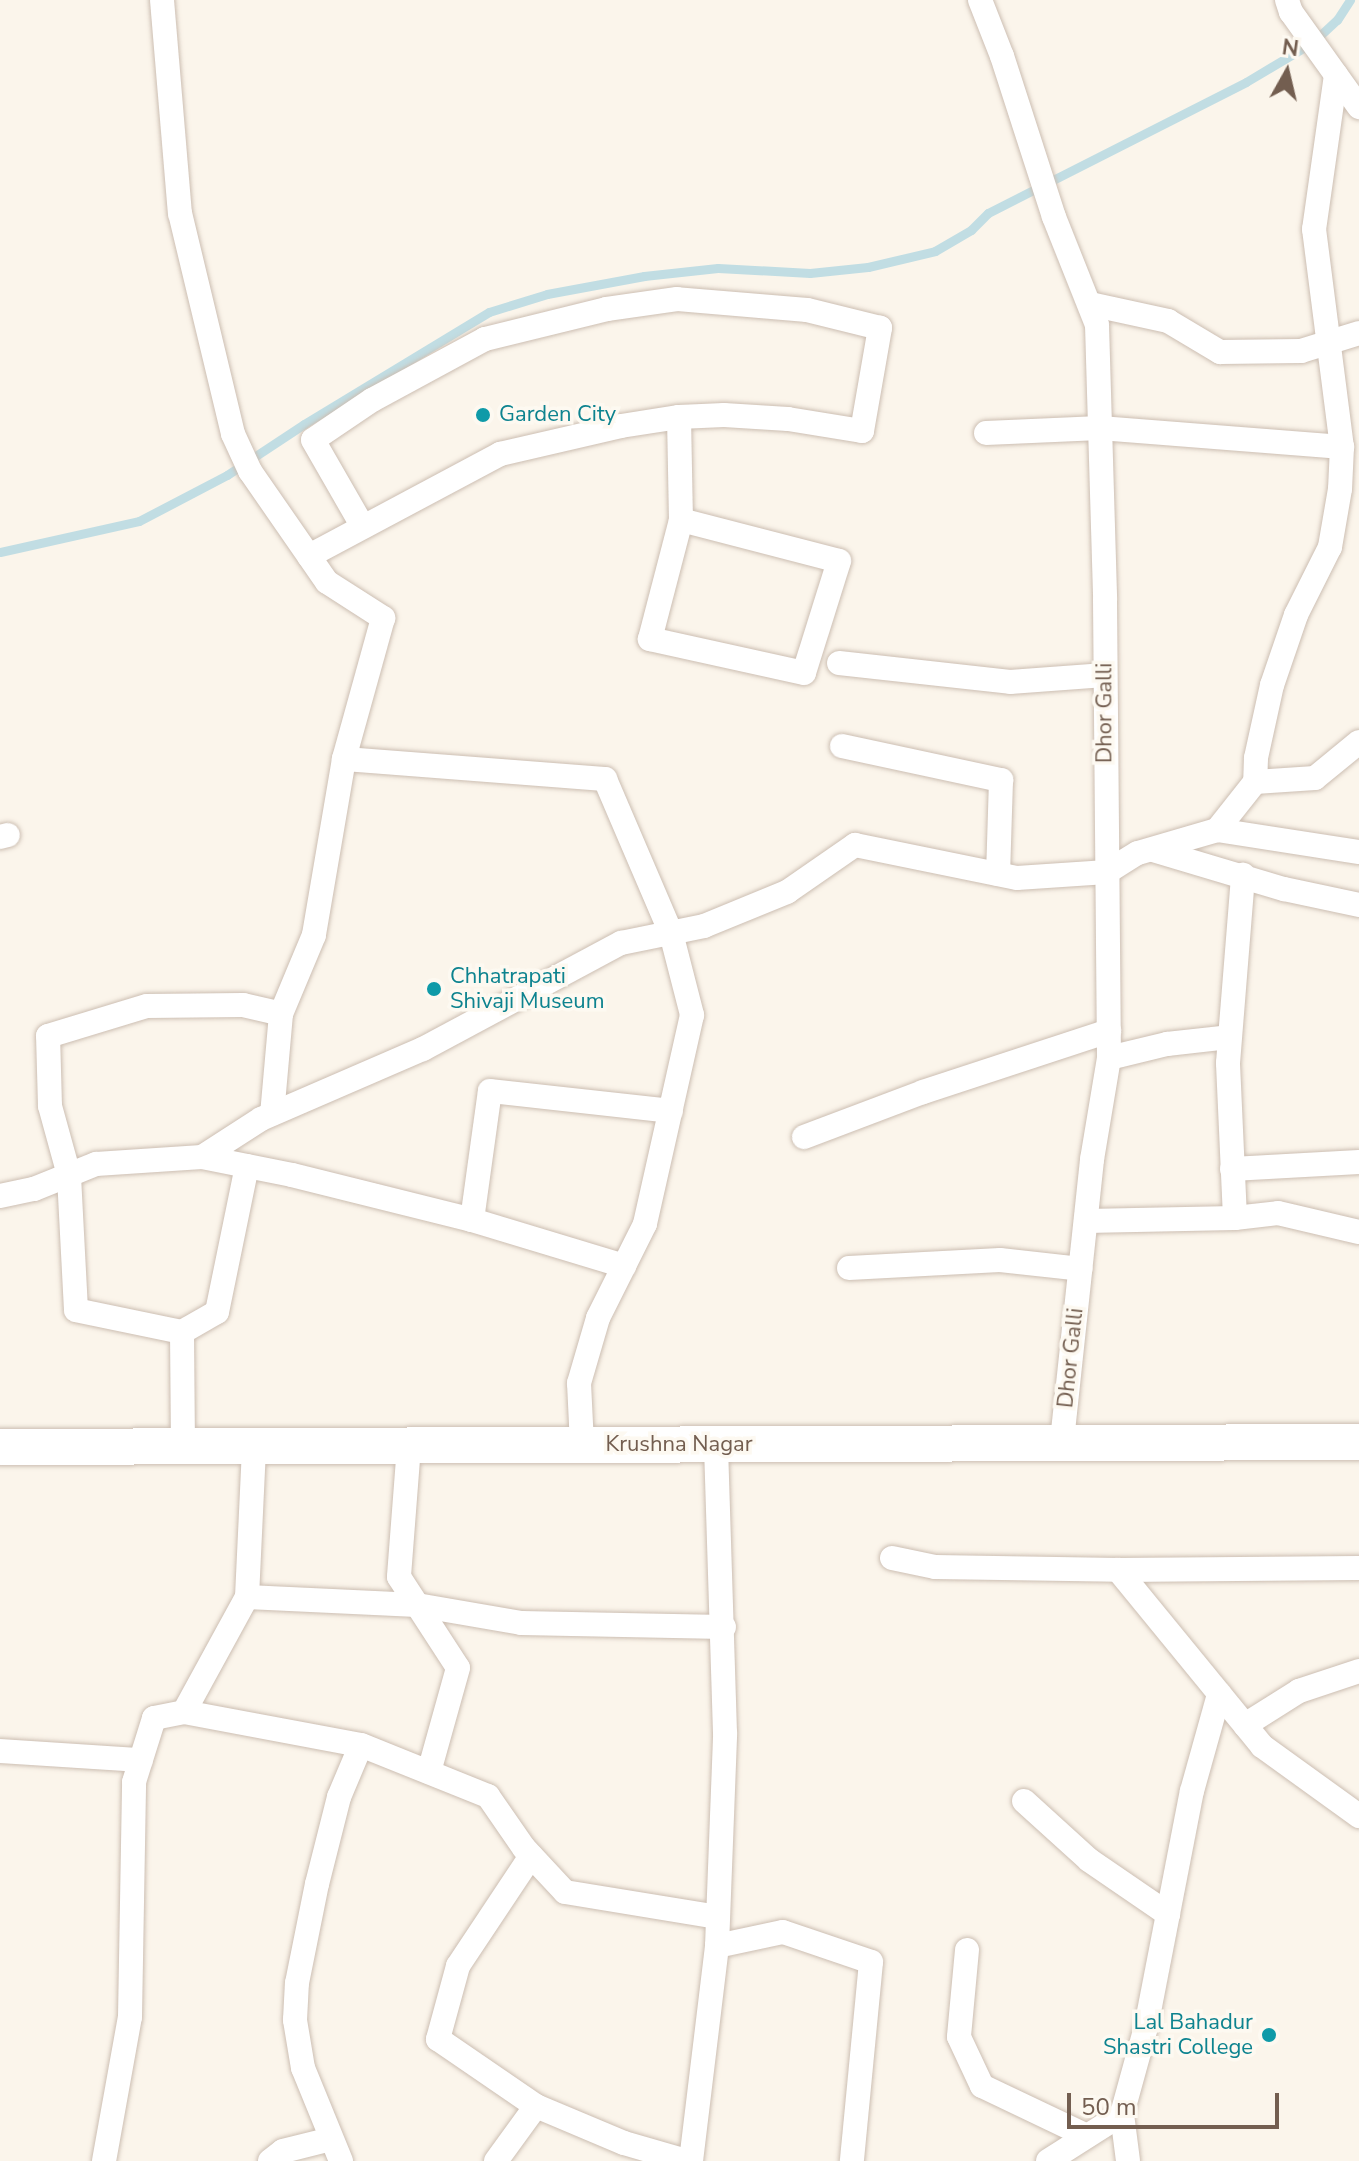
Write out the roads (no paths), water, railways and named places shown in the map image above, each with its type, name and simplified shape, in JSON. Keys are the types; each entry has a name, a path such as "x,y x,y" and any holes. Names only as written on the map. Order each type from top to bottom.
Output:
{"main road":[{"name":"Krushna Nagar","path":"0,1447 1359,1442"}],"street":[{"path":"162,0 180,213 233,434 250,471 327,582 383,618 344,759 314,935 281,1014 272,1114"},
{"name":"Dhor Galli","path":"980,0 1054,217 1097,325 1109,1058 1086,1221 1062,1443"},
{"path":"1289,6 1359,107"},
{"path":"1217,830 1255,782 1272,685 1296,615 1330,547 1340,489 1342,447 1314,229 1336,75"},
{"path":"309,556 500,454 621,426 679,417 788,419 862,431 880,328 807,310 677,299 607,309 485,339 372,400 313,440 363,527"},
{"path":"1090,304 1168,321 1220,352 1301,351 1359,333"},
{"path":"679,417 681,520 650,639 804,673 839,561 681,520"},
{"path":"986,433 1100,428 1342,447"},
{"path":"839,663 1010,682 1105,675"},
{"path":"1255,782 1315,778 1359,742"},
{"path":"842,746 1001,780 998,874"},
{"path":"344,759 605,779 671,933 692,1015 645,1224 598,1318 579,1383 582,1445"},
{"path":"202,1157 272,1114 423,1049 621,943 704,926 787,892 855,845 1017,878 1107,872 1150,849 1217,830 1359,852"},
{"path":"1150,849 1359,905"},
{"path":"1235,1218 1229,1037 1243,875"},
{"path":"247,1166 217,1312 182,1332 76,1310 69,1175 50,1106 48,1036 147,1006 243,1005 281,1014"},
{"path":"804,1137 923,1092 1109,1031"},
{"path":"1109,1058 1167,1044 1229,1037"},
{"path":"472,1220 490,1091 671,1111"},
{"path":"0,1196 34,1189 96,1164 202,1157 472,1220 624,1266"},
{"path":"1232,1169 1359,1162"},
{"path":"1086,1221 1235,1218 1278,1213 1359,1232"},
{"path":"849,1268 1000,1260 1081,1269"},
{"path":"182,1332 183,1447"},
{"path":"531,1856 458,1966 438,2039 536,2106 624,2143 688,2161 717,1946 725,1733 716,1444"},
{"path":"184,1712 247,1597 254,1446"},
{"path":"409,1446 399,1577 458,1668 429,1772"},
{"path":"892,1558 935,1567 1118,1570 1359,1568"},
{"path":"1118,1570 1262,1746 1359,1816"},
{"path":"247,1597 417,1605 521,1623 724,1627"},
{"path":"1245,1725 1299,1691 1359,1671"},
{"path":"1128,2161 1122,2114 1146,2027 1192,1791 1219,1694"},
{"path":"104,2161 130,2017 134,1782 154,1718 184,1712 361,1745 488,1796 531,1856 565,1892 717,1917"},
{"path":"270,2161 283,2151 336,2150 303,2068 295,2020 297,1983 339,1797 361,1745"},
{"path":"0,1751 141,1760"},
{"path":"1024,1801 1089,1860 1168,1914"},
{"path":"717,1946 783,1932 871,1962 852,2161"},
{"path":"967,1950 959,2037 982,2086 1087,2136"},
{"path":"496,2161 536,2106"},
{"path":"1048,2161 1122,2114"}],"waterway":[{"path":"0,552 139,521 227,475 304,424 489,312 547,294 644,276 718,268 810,273 868,267 935,251 971,230 988,213 1246,82 1313,42 1337,20 1350,0"}],"place":[{"name":"Garden City","path":"483,415"},
{"name":"Chhatrapati Shivaji Museum","path":"434,989"},
{"name":"Lal Bahadur Shastri College","path":"1269,2035"}]}
